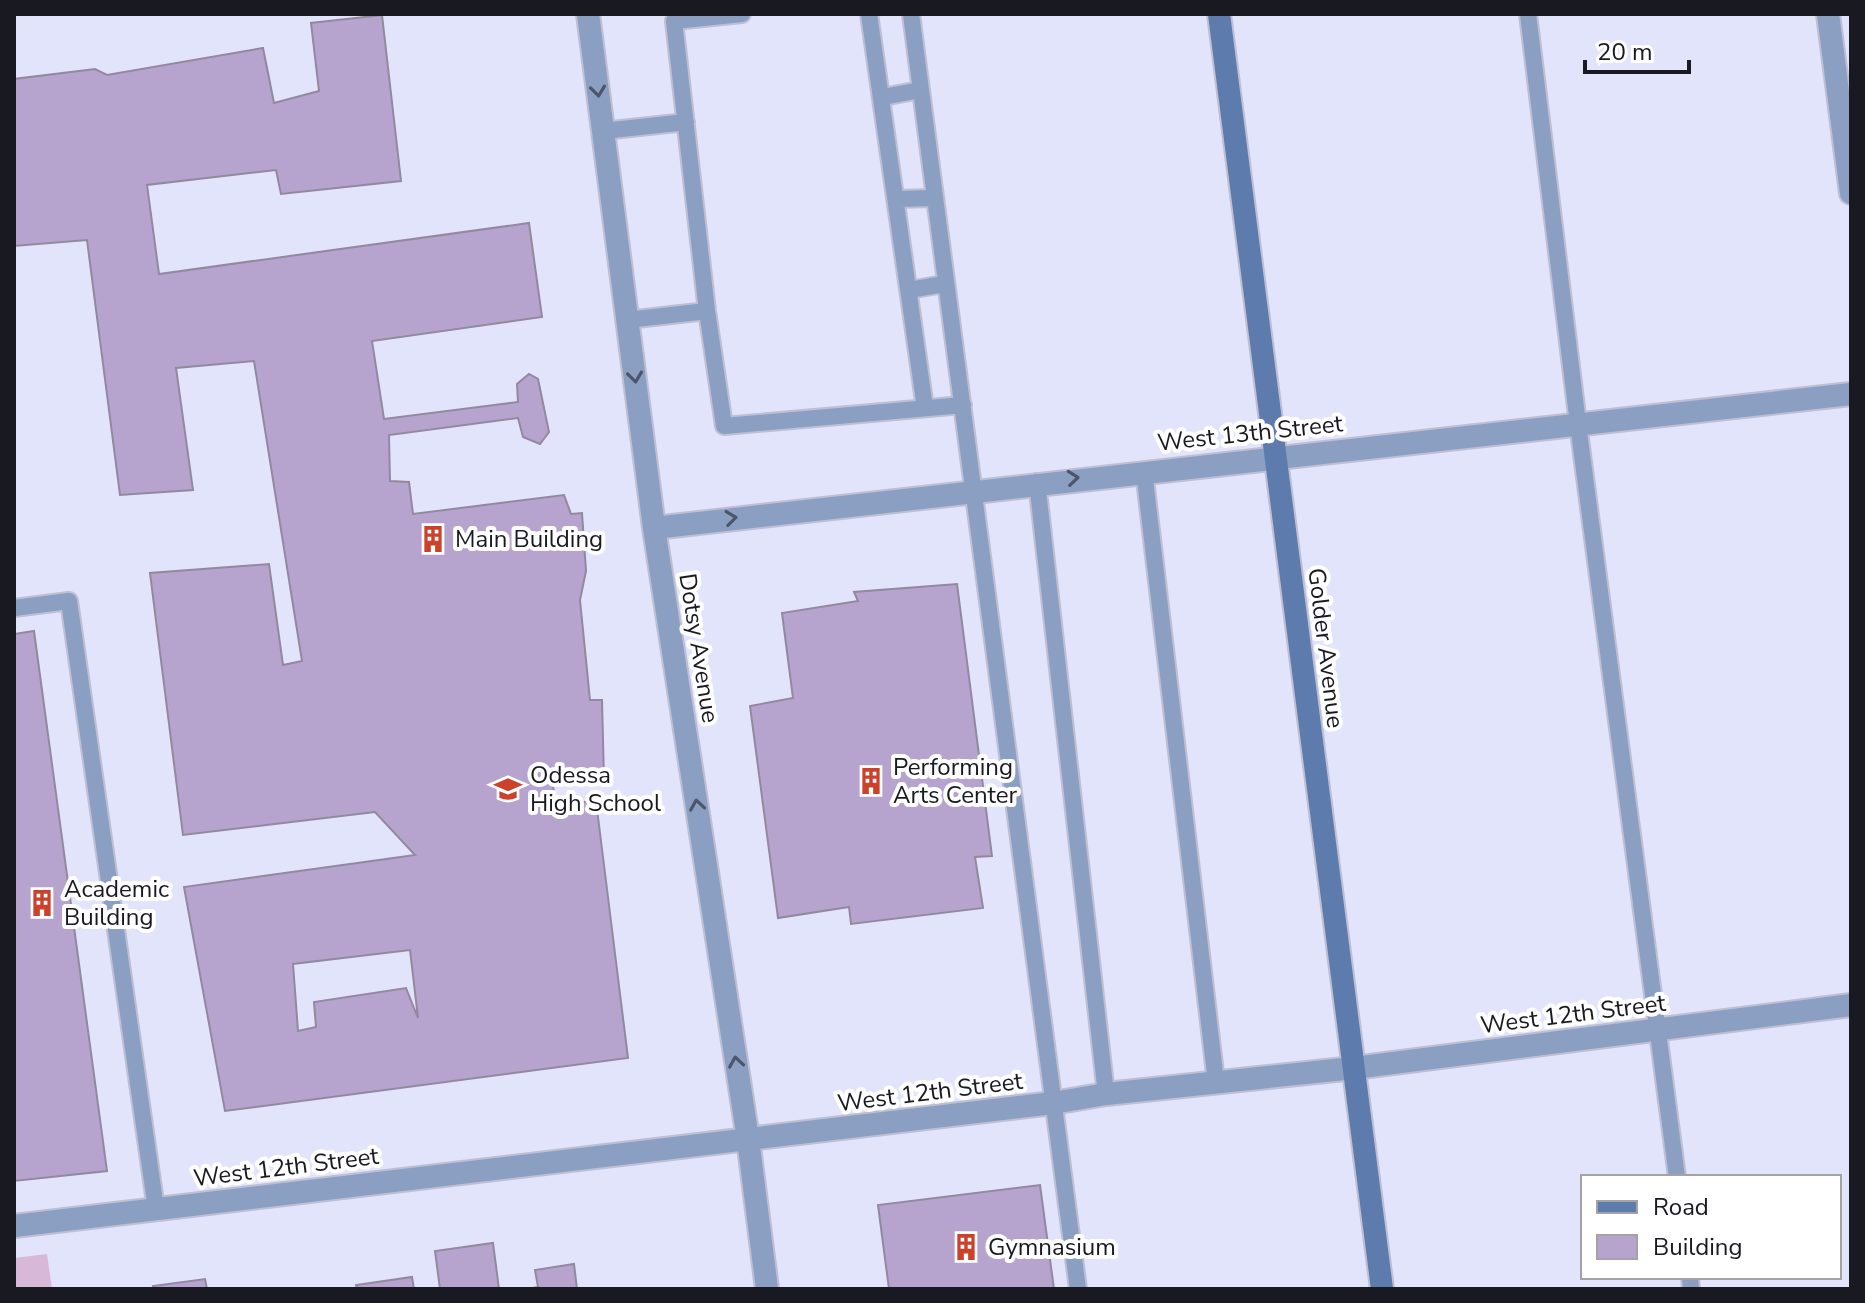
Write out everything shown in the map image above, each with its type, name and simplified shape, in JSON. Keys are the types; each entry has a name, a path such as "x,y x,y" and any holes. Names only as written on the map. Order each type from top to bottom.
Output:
{"main road":[{"name":"Golder Avenue","path":"1219,14 1382,1289"}],"street":[{"name":"Dotsy Avenue","path":"588,14 654,528 748,1139 767,1289"},
{"path":"1828,14 1851,193"},
{"name":"West 13th Street","path":"654,528 973,489 1851,394"},
{"name":"West 12th Street","path":"14,1226 1053,1103 1106,1094 1354,1068 1851,1005"}],"lane":[{"path":"742,14 674,21 707,311 724,426 963,405"},
{"path":"869,14 925,408"},
{"path":"911,14 1078,1289"},
{"path":"1528,14 1578,424 1677,1175"},
{"path":"883,97 920,90"},
{"path":"603,131 686,122"},
{"path":"897,199 933,198"},
{"path":"909,290 944,284"},
{"path":"627,320 707,311"},
{"path":"1144,471 1216,1082"},
{"path":"1037,482 1106,1094"},
{"path":"14,608 69,601 156,1209"}],"shaded area":[{"path":"47,1254 52,1289 14,1289 14,1258"}],"building":[{"name":"Main Building","path":"382,15 401,181 281,194 276,170 147,185 159,274 529,223 542,317 372,341 384,419 518,402 517,384 529,374 538,379 549,432 540,444 523,437 518,418 389,435 390,481 409,482 413,514 564,495 571,514 582,513 586,571 580,600 590,700 602,700 604,780 553,784 555,804 596,801 628,1058 225,1111 184,887 415,855 375,812 183,835 150,573 269,564 283,665 302,661 254,361 176,368 193,490 120,495 87,240 14,246 14,79 95,69 107,75 263,48 274,103 319,91 311,23","holes":["410,950 418,1018 406,988 314,1002 316,1027 298,1031 293,964"]},
{"name":"Performing Arts Center","path":"957,584 992,856 975,857 983,908 851,924 849,907 778,918 750,706 793,698 782,613 858,601 854,592"},
{"name":"Academic Building","path":"34,631 107,1171 14,1181 14,634"},
{"name":"Gymnasium","path":"1040,1185 1054,1289 889,1289 878,1205"},
{"path":"493,1243 499,1289 440,1289 435,1251"},
{"path":"574,1264 577,1289 527,1289 538,1287 535,1270"},
{"path":"412,1277 414,1289 357,1289 356,1285"},
{"path":"205,1279 207,1289 154,1289 153,1286"}],"place":[{"name":"Main Building","path":"433,539"},
{"name":"Performing Arts Center","path":"871,781"},
{"name":"Odessa High School","path":"508,789"},
{"name":"Academic Building","path":"42,903"},
{"name":"Gymnasium","path":"966,1247"}]}
